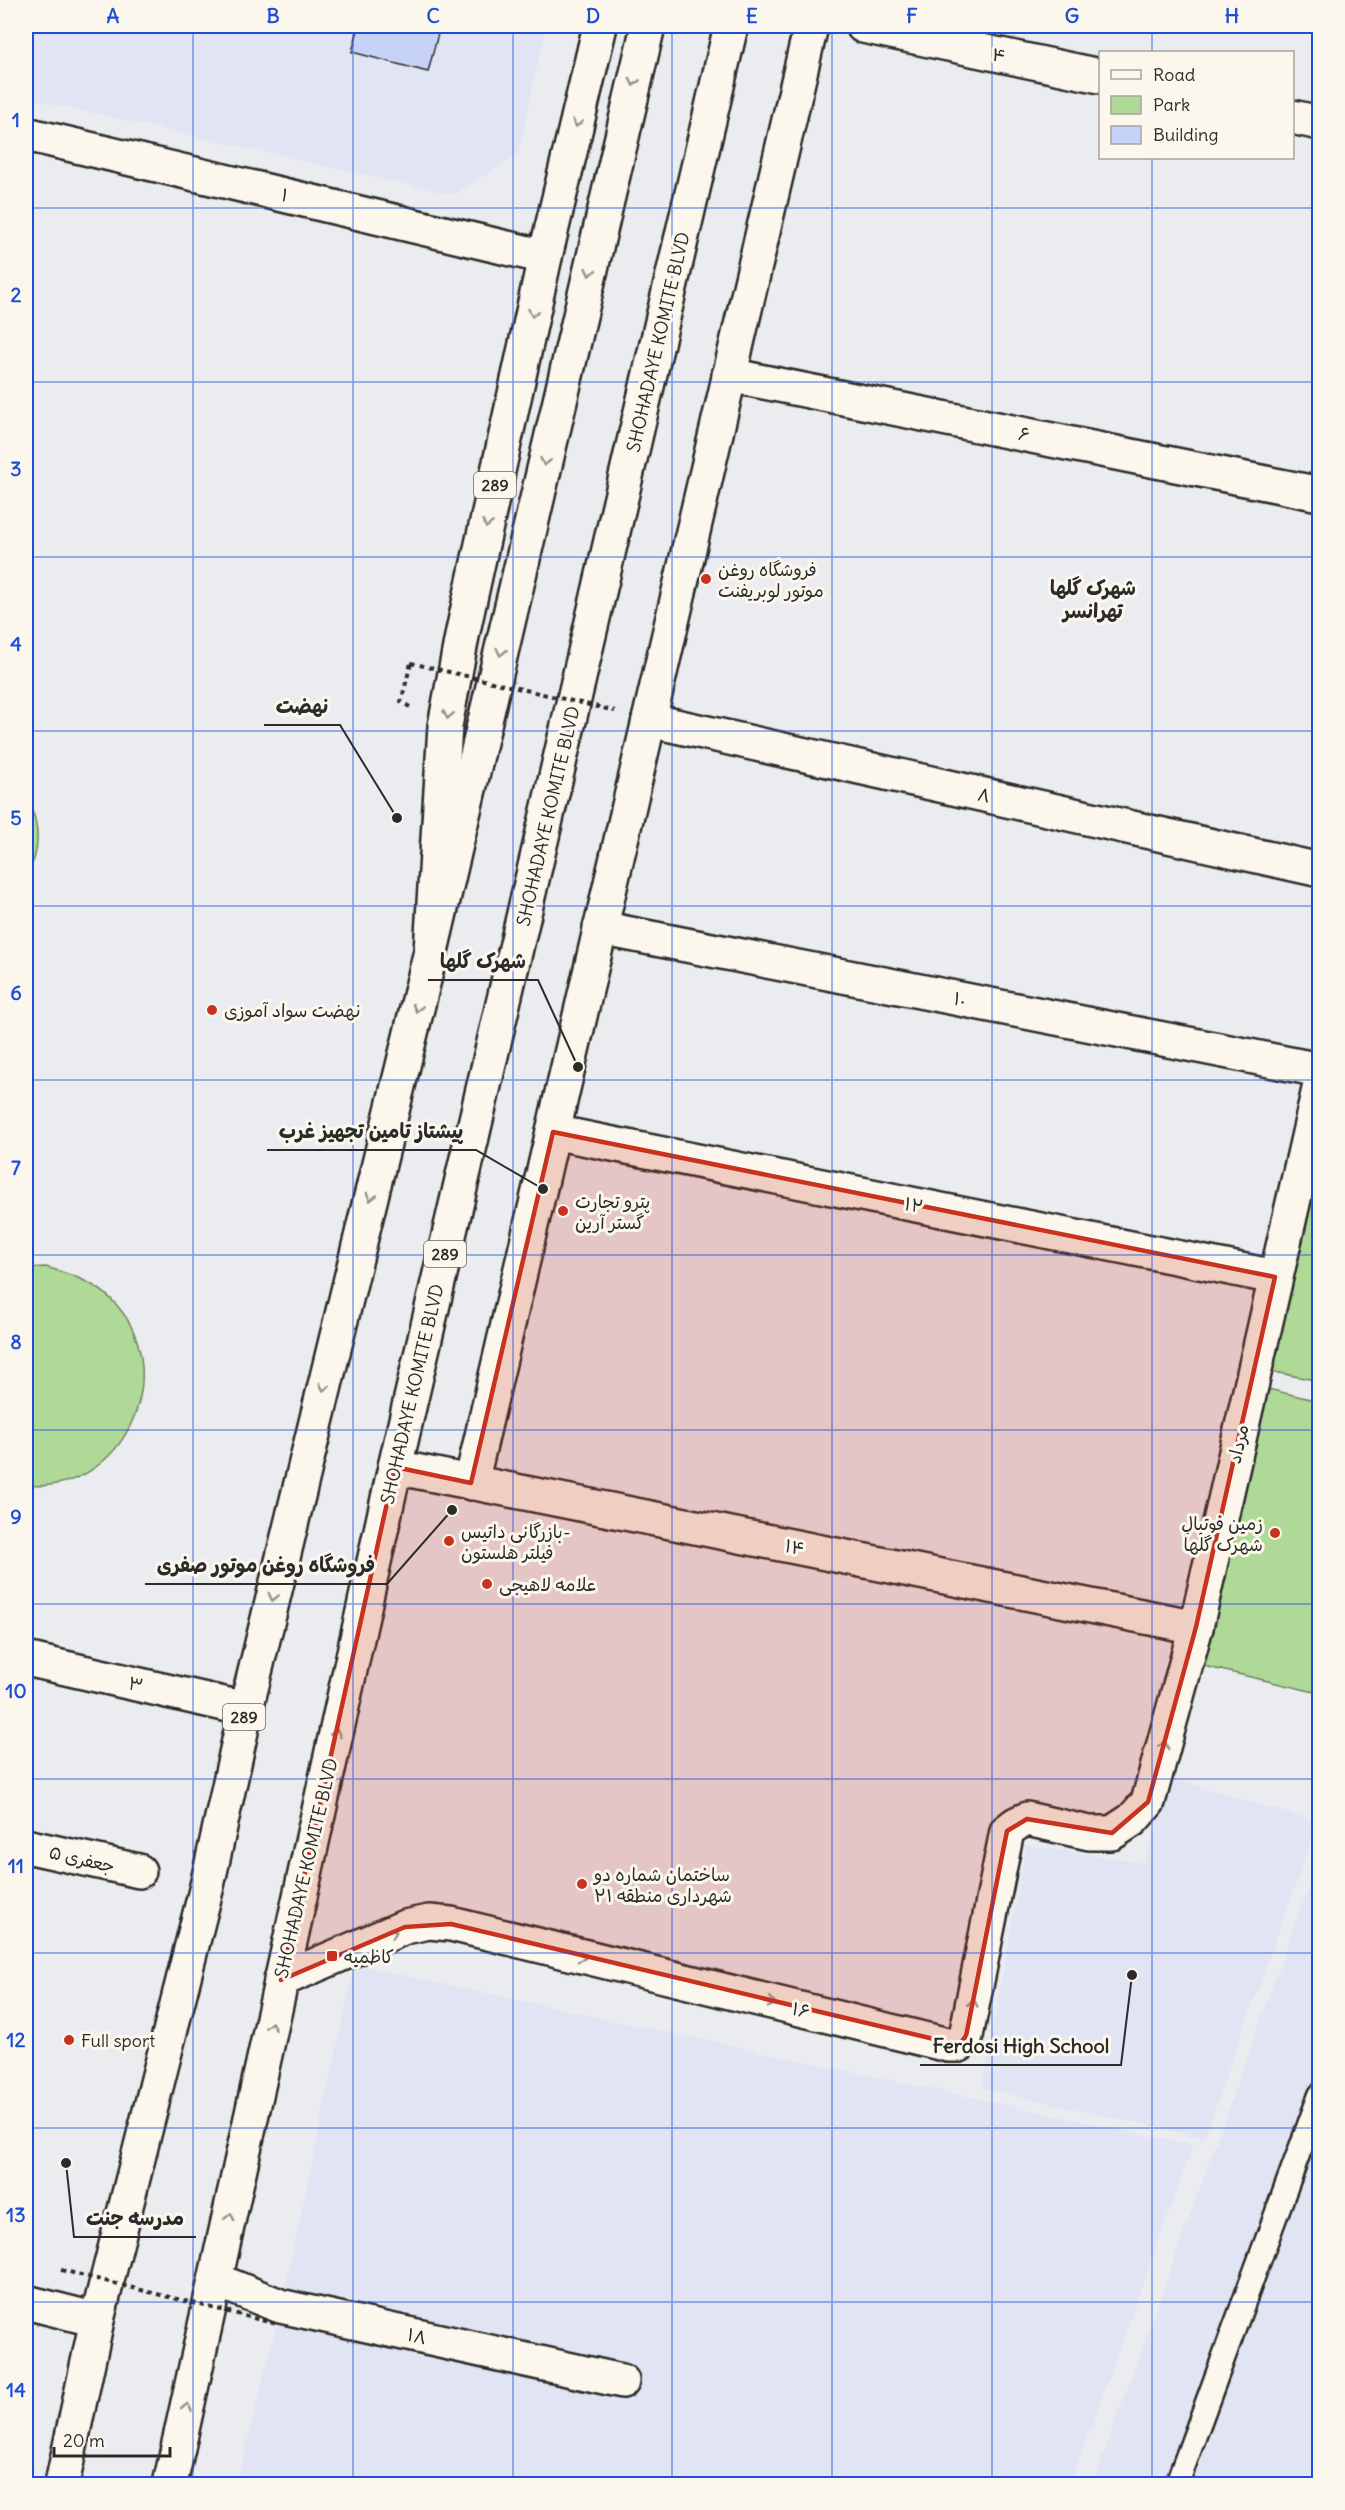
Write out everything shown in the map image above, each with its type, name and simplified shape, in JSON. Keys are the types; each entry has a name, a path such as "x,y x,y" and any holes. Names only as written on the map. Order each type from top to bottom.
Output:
{"main road":[{"name":"289","path":"62,2484 97,2320 207,1886 246,1709 431,951 446,726 463,631 545,257 600,26"},
{"path":"431,951 648,26"},
{"name":"SHOHADAYE KOMITE BLVD","path":"170,2484 395,1467 731,26"},
{"path":"471,1483 811,26"},
{"name":"۴","path":"862,26 1099,76"},
{"path":"1294,117 1320,123"},
{"name":"۱","path":"26,134 545,257"},
{"name":"۶","path":"729,375 1320,494"},
{"name":"۸","path":"648,720 1320,870"},
{"name":"۱۰","path":"600,928 1320,1070"},
{"name":"مرداد","path":"1148,1802 1196,1627 1320,1085"},
{"name":"۱۲","path":"553,1132 1275,1278"},
{"name":"۱۴","path":"395,1467 1196,1627"},
{"name":"۳","path":"26,1659 246,1709"},
{"name":"۱۶","path":"281,1980 405,1928 429,1922 451,1924 948,2045 959,2045 966,2036 1007,1831 1027,1819 1089,1833 1112,1833 1132,1820 1148,1802"},
{"name":"جعفری ۵","path":"26,1846 139,1871"},
{"name":"۱۸","path":"216,2280 280,2306 622,2381"},
{"path":"26,2302 97,2320"}],"lane":[{"path":"1177,2484 1320,2095"}],"path":[{"path":"401,702 411,663 615,711"},
{"path":"61,2271 277,2324"}],"highlighted area":[{"path":"553,1132 1275,1277 1196,1627 1148,1802 1112,1833 1027,1819 1007,1831 966,2036 959,2045 451,1924 405,1927 281,1980 395,1467 471,1483"}],"shaded area":[{"path":"26,26 546,26 518,154 454,195 26,98"},
{"path":"1172,1779 1318,1822 1204,2138 982,2088 1026,1845 1144,1863"},
{"path":"1319,1858 1319,2484 1093,2484"},
{"path":"355,1965 1193,2145 1070,2484 237,2484 277,2324"}],"green space":[{"path":"26,800 37,827 37,848 26,875"},
{"path":"1319,1086 1319,1381 1255,1368"},
{"path":"46,1267 89,1283 111,1299 132,1327 141,1359 141,1391 132,1422 115,1449 91,1470 61,1483 26,1485 26,1268"},
{"name":"زمین فوتبالِ شهرک گلها","path":"1268,1389 1319,1401 1319,1693 1195,1664"}],"building":[{"path":"359,26 440,26 428,72 352,52"}],"place":[{"name":"فروشگاه روغن موتور لوبریفنت","path":"706,579"},
{"name":"نهضت","path":"397,818"},
{"name":"نهضت سواد آموزی","path":"212,1010"},
{"name":"شهرک گلها","path":"578,1067"},
{"name":"پیشتاز تامین تجهیز غرب","path":"543,1189"},
{"name":"پترو تجارت گستر آرین","path":"563,1211"},
{"name":"فروشگاه روغن موتور صفری","path":"452,1510"},
{"name":"زمین فوتبالِ شهرک گلها","path":"1275,1533"},
{"name":"بازرگانی داتیس- فیلتر هلستون","path":"449,1541"},
{"name":"علامه لاهیجی","path":"487,1584"},
{"name":"ساختمان شماره دو شهرداری منطقه ۲۱","path":"582,1884"},
{"name":"کاظمیه","path":"332,1956"},
{"name":"Ferdosi High School","path":"1132,1975"},
{"name":"Full sport","path":"69,2040"},
{"name":"مدرسه جنت","path":"66,2163"}],"district":[{"name":"شهرک گلها تهرانسر","path":"1093,598"}]}
